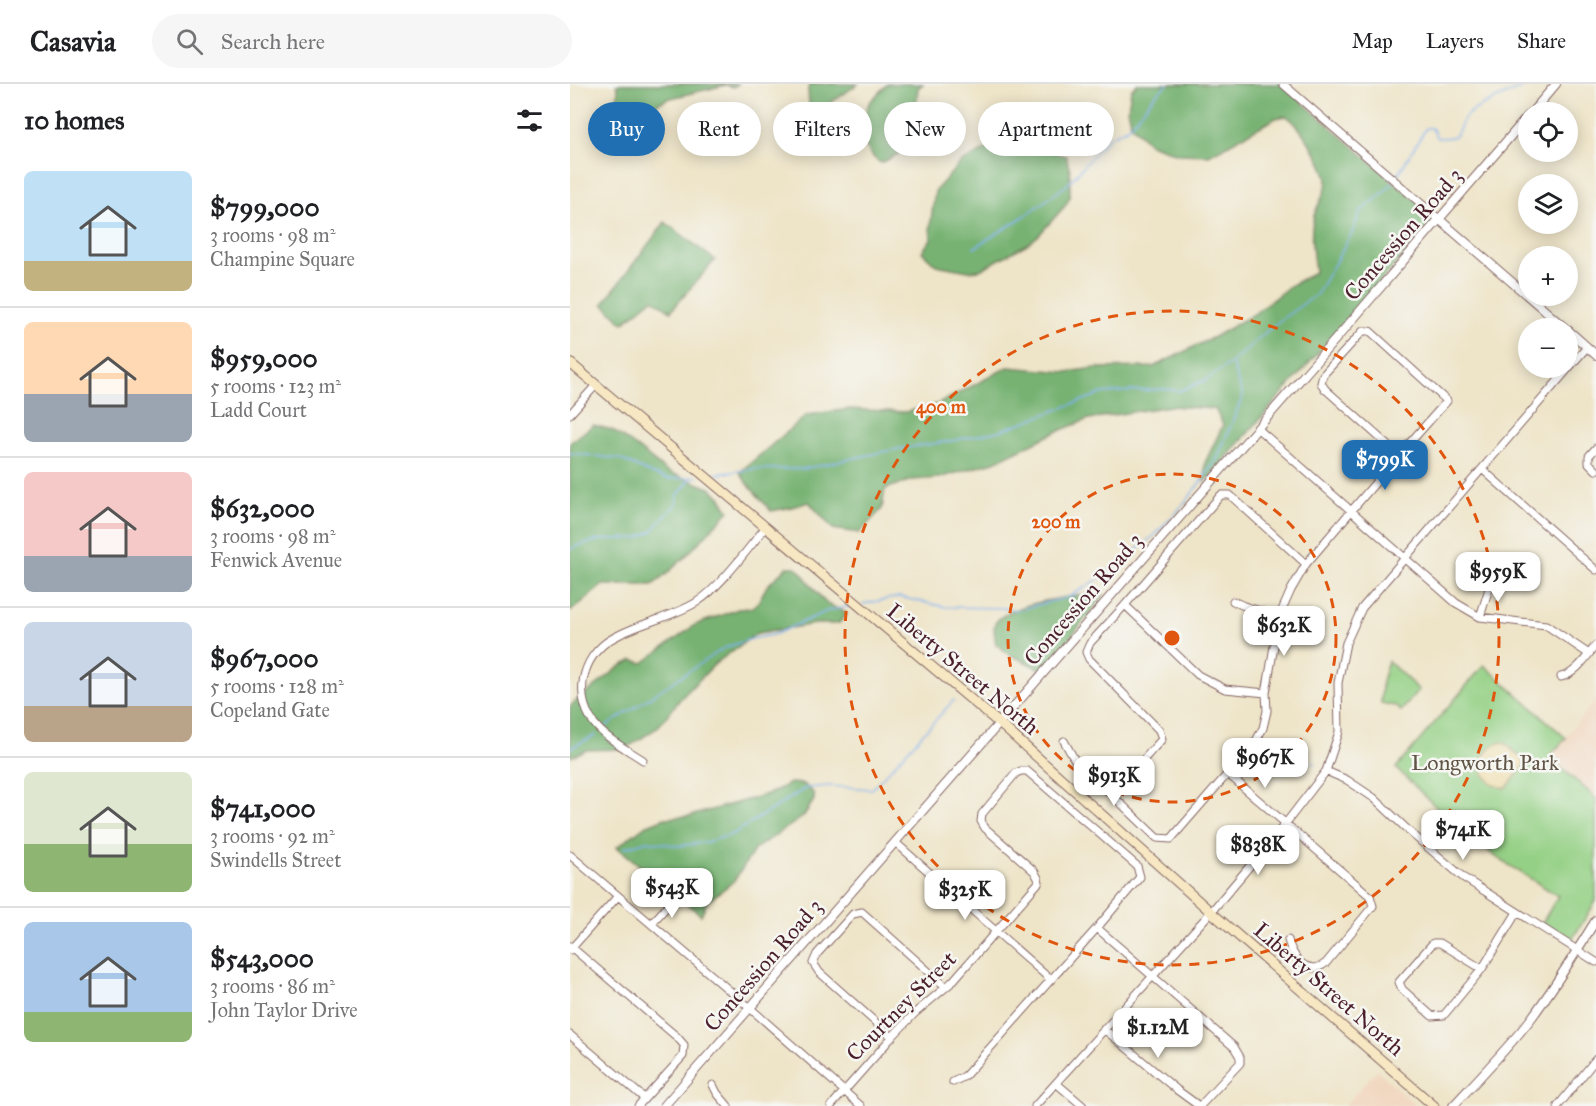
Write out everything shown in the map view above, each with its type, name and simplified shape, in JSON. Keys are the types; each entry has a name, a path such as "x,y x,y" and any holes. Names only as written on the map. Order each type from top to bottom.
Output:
{"main road":[{"name":"Liberty Street North","path":"570,363 999,723 1434,1106"}],"street":[{"path":"1283,84 1553,318"},
{"path":"1541,102 1556,84"},
{"name":"Concession Road 3","path":"664,1106 1440,220 1518,128"},
{"path":"1064,741 1077,764 1157,838 1171,839 1256,741 1263,728 1267,711 1266,693 1279,617 1306,564 1447,401 1370,331 1363,331 1323,375 1321,383 1399,455"},
{"path":"1578,339 1596,355"},
{"path":"1035,1106 1211,912 1286,823 1326,771 1338,732 1338,683 1346,643 1362,608 1587,347"},
{"path":"570,414 596,384"},
{"path":"1257,428 1455,603 1480,617 1546,625 1588,654"},
{"path":"1596,448 1589,456 1589,463 1596,470"},
{"path":"1482,469 1596,570"},
{"path":"1112,795 1162,739 1159,730 1089,659 1086,652 1090,643 1221,495 1230,495 1306,564"},
{"path":"643,760 597,728 589,715 582,692 584,672 588,663 593,654 611,639 677,612 705,596 718,584 765,528"},
{"path":"1480,617 1491,582"},
{"path":"1233,601 1279,617"},
{"path":"1125,605 1198,675 1225,689 1266,693"},
{"path":"1561,677 1567,676 1596,645"},
{"name":"Courtney Street","path":"831,1106 915,1013 946,987 1039,882 1034,871 985,828 980,817 1017,773 1024,770 1029,772 1137,866 1140,877 1097,928"},
{"path":"1326,771 1347,780 1374,798 1455,871 1596,962"},
{"path":"1228,774 1370,896 1373,906 1326,963 1319,968 1313,969 1303,964 1291,950 1288,940"},
{"path":"895,842 1051,980"},
{"path":"570,855 861,1106"},
{"path":"618,896 571,948 684,1045 683,1056 638,1106"},
{"path":"651,924 675,898"},
{"path":"892,1037 819,972 813,963 817,954 853,914 861,912 946,987"},
{"path":"1482,969 1440,943 1433,943 1399,982 1402,989 1432,1016 1444,1015 1482,969 1517,912"},
{"path":"1453,1106 1530,1020 1596,920"},
{"path":"953,1082 965,1076 1097,928 1234,1047 1240,1057 1240,1064 1200,1106 1177,1090 1104,1029"},
{"path":"570,1035 644,1098"},
{"path":"1558,1106 1596,1059"},
{"path":"1056,1083 1083,1106"},
{"path":"713,1085 717,1094 728,1106"}],"shaded area":[{"path":"1596,700 1596,798 1549,757"},
{"path":"1377,1070 1416,1106 1344,1106"}],"green space":[{"path":"616,84 738,84 661,102 617,102 618,87"},
{"path":"810,84 858,84 831,102 809,102"},
{"path":"887,84 923,84 918,88 917,102 884,102 884,156 894,156 881,163 872,155 872,102 870,102"},
{"path":"1137,84 1281,84 1436,218 1205,482 1205,463 1223,425 1215,409 1170,406 1089,419 994,462 939,478 912,480 885,489 882,509 859,533 833,529 809,502 771,511 740,472 807,415 850,409 905,412 938,404 1008,367 1066,372 1096,368 1153,367 1254,314 1290,286 1315,272 1312,230 1315,212 1327,182 1317,156 1298,127 1286,116 1276,118 1209,155 1178,154 1150,144 1131,125 1128,109 1131,90"},
{"path":"978,154 978,156 1066,156 1070,170 1070,197 1065,206 1038,236 980,270 968,271 936,265 922,252 931,239 930,227 935,191 961,162"},
{"path":"665,222 715,260 671,311 653,299 623,323 603,304"},
{"path":"593,425 612,430 666,471 712,489 729,511 685,557 652,585 603,585 570,612 570,443"},
{"path":"787,567 796,567 825,602 847,614 839,623 757,633 715,664 681,698 657,728 625,749 586,750 570,757 570,706 621,666 633,660 643,663 695,625 738,609 751,608 758,602 767,586"},
{"path":"1094,593 1104,595 1044,671 1009,654 996,644 995,624 1003,615 1042,602"},
{"path":"1388,661 1419,690 1401,711 1395,706 1381,703 1382,681"},
{"name":"Longworth Park","path":"1484,665 1566,738 1549,757 1596,798 1596,901 1571,941 1542,923 1558,896 1496,857 1434,805 1396,768"},
{"path":"790,783 804,784 814,794 814,800 803,817 755,849 734,881 707,902 701,915 617,847 645,826 665,818 690,816 771,793"}],"sand":[{"path":"1501,742 1524,761 1524,766 1505,788 1486,777 1481,763 1486,752"}],"waterway":[{"path":"974,248 1026,215 1067,185 1109,137 1128,128 1156,94 1168,84"},
{"path":"1397,176 1426,128 1432,128 1437,138 1454,136 1467,115 1528,84"},
{"path":"710,475 753,469 803,469 892,450 951,441 999,431 1103,393 1164,389 1179,391 1206,380 1232,362 1275,324 1317,294 1352,233 1360,212 1393,183"},
{"path":"863,604 899,597 946,607 1018,610 1069,597 1094,582 1155,535 1185,503 1217,459 1243,396 1232,363"},
{"path":"570,453 620,459 668,479 697,477"},
{"path":"570,550 576,546 599,540 638,538 652,531 676,504 677,496 692,477"},
{"path":"605,727 724,648 776,634 827,611 851,606"},
{"path":"624,848 647,841 679,846 707,842 733,834 806,788 830,786 872,789 954,700"},
{"path":"570,748 596,735"}]}
